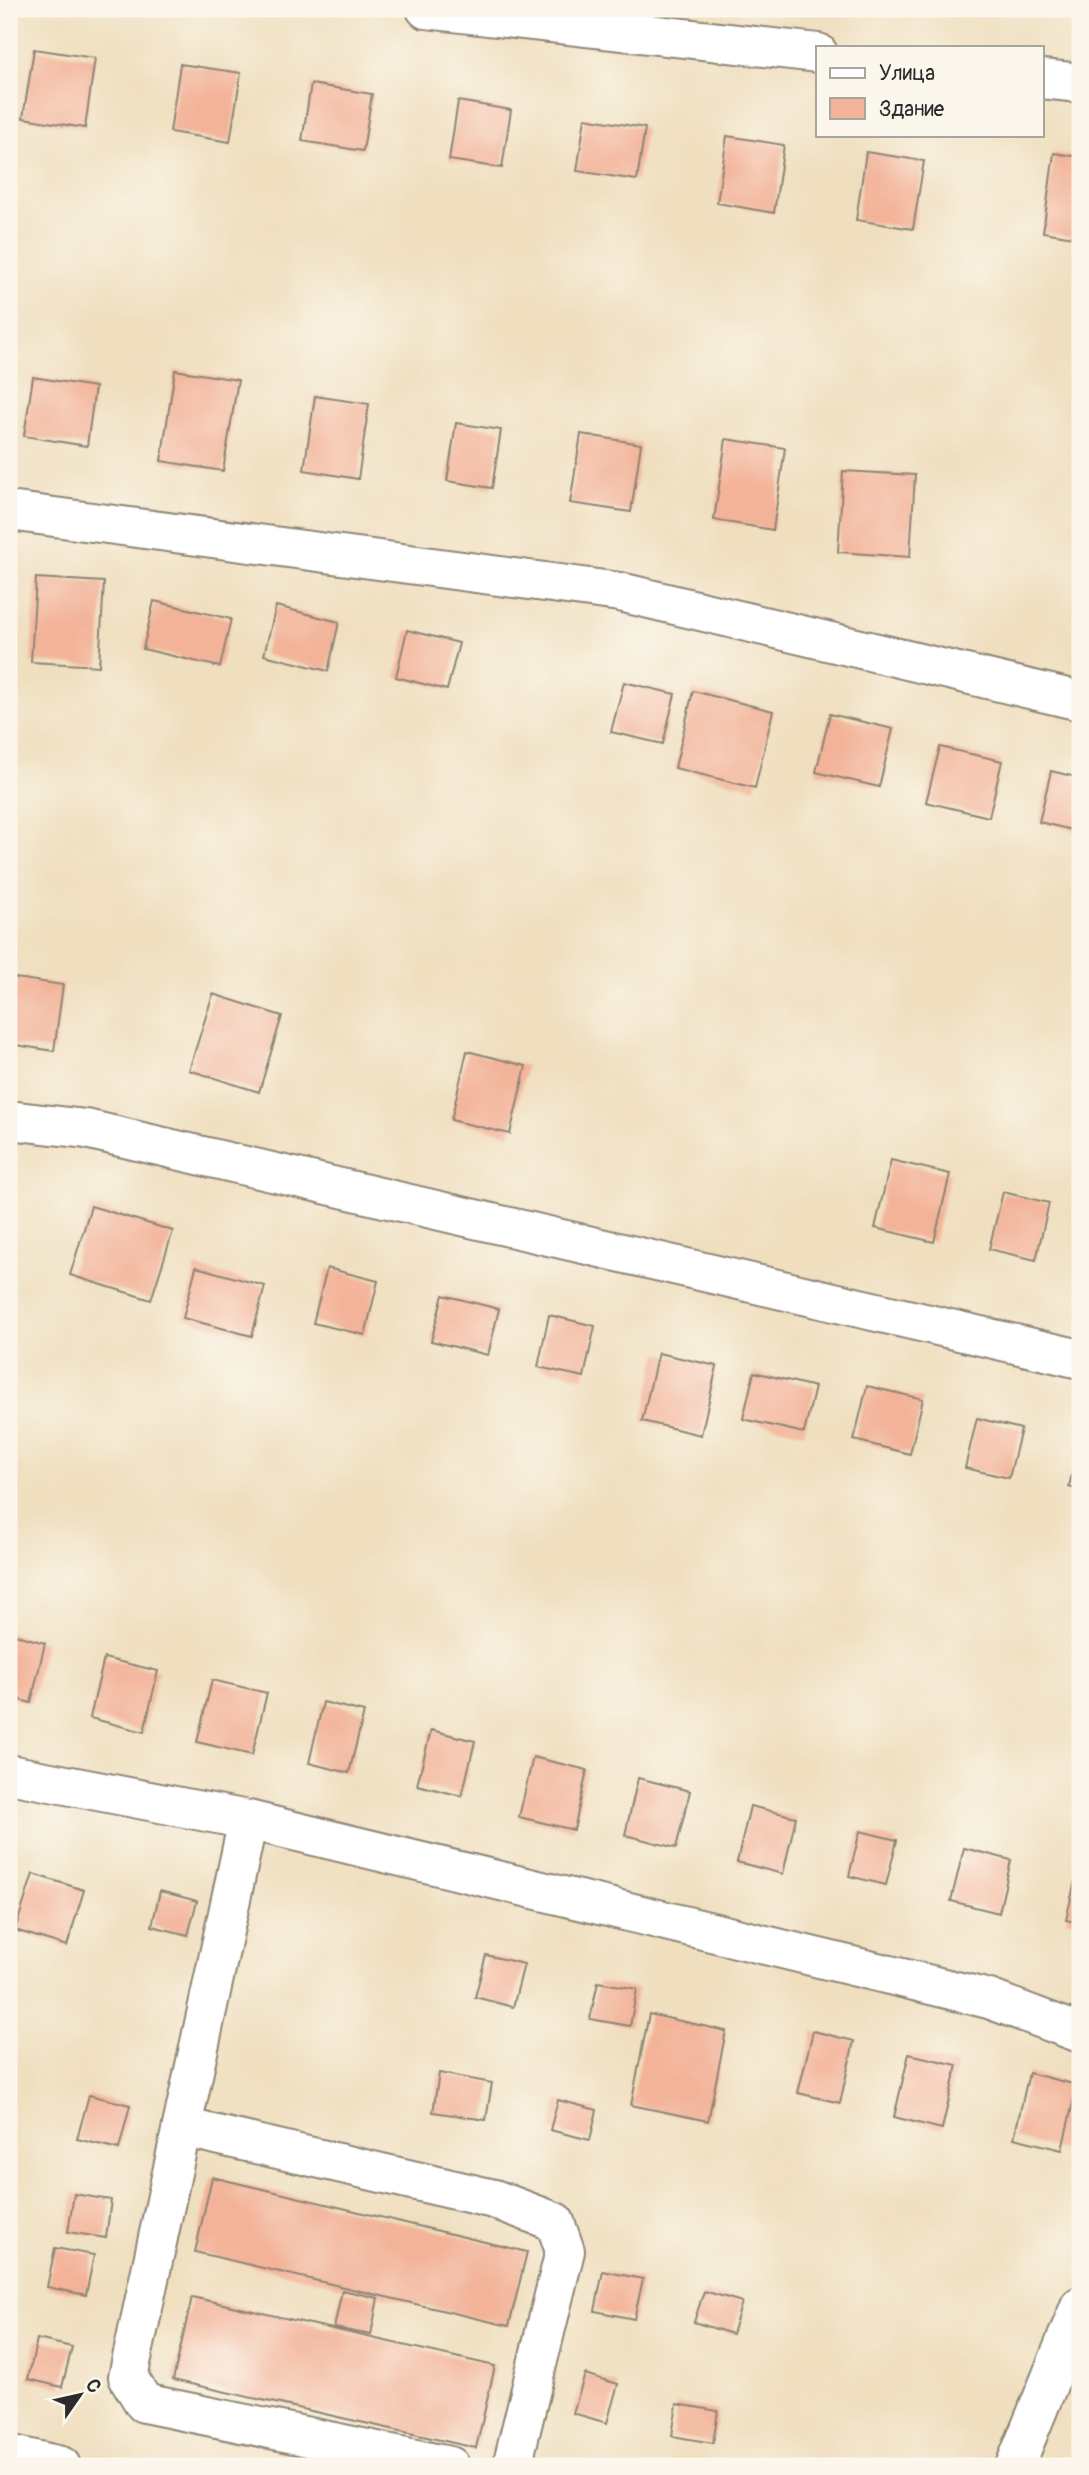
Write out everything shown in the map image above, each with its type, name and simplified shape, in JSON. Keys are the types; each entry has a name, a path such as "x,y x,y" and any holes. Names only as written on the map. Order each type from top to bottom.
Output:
{"street":[{"path":"426,9 463,11 816,53"},
{"path":"1044,79 1080,83"},
{"path":"9,511 620,592 1080,701"},
{"path":"9,1120 86,1129 1080,1359"},
{"path":"9,1774 248,1820 989,1998 1080,2033"},
{"path":"248,1820 128,2377 144,2403 450,2466"},
{"path":"182,2127 494,2199 555,2222 565,2251 512,2466"},
{"path":"1015,2466 1080,2306"},
{"path":"9,2454 61,2466"}],"building":[{"path":"34,49 95,58 85,128 23,118"},
{"path":"180,64 241,73 230,142 170,132"},
{"path":"311,84 372,94 363,151 302,141"},
{"path":"458,101 511,110 502,168 449,160"},
{"path":"585,118 645,128 637,180 577,171"},
{"path":"727,136 784,145 774,213 717,203"},
{"path":"866,152 924,161 913,229 856,220"},
{"path":"1054,153 1080,157 1080,238 1043,232"},
{"path":"175,370 238,380 223,471 161,461"},
{"path":"33,377 95,387 87,446 24,436"},
{"path":"315,396 369,404 358,479 304,470"},
{"path":"456,423 501,430 492,488 447,481"},
{"path":"581,434 641,444 631,512 570,503"},
{"path":"726,439 785,448 773,530 714,520"},
{"path":"843,471 915,475 910,557 838,552"},
{"path":"36,578 104,582 99,666 31,662"},
{"path":"154,601 231,619 220,667 143,649"},
{"path":"276,606 339,622 328,671 264,655"},
{"path":"407,630 459,643 447,690 396,677"},
{"path":"624,682 675,694 663,744 611,732"},
{"path":"693,691 773,711 755,788 675,768"},
{"path":"830,714 893,729 879,787 816,772"},
{"path":"940,747 1002,761 989,817 926,802"},
{"path":"1051,771 1080,778 1080,832 1039,822"},
{"path":"9,977 63,985 54,1051 9,1044"},
{"path":"213,994 282,1016 259,1092 189,1070"},
{"path":"467,1051 526,1066 510,1134 451,1120"},
{"path":"891,1160 950,1174 934,1242 875,1228"},
{"path":"1003,1192 1049,1203 1036,1260 989,1249"},
{"path":"91,1206 173,1231 151,1300 70,1275"},
{"path":"196,1267 265,1286 252,1336 183,1318"},
{"path":"327,1268 378,1281 365,1335 313,1323"},
{"path":"443,1295 499,1309 488,1355 431,1341"},
{"path":"549,1315 595,1326 584,1377 538,1367"},
{"path":"658,1353 717,1366 701,1435 642,1421"},
{"path":"754,1372 815,1387 804,1433 743,1419"},
{"path":"867,1386 923,1399 910,1454 854,1440"},
{"path":"977,1418 1021,1429 1009,1478 965,1468"},
{"path":"1080,1441 1080,1490 1069,1487"},
{"path":"9,1633 45,1643 31,1703 9,1697"},
{"path":"104,1658 158,1671 144,1732 90,1718"},
{"path":"212,1680 267,1693 252,1755 197,1742"},
{"path":"323,1702 364,1712 349,1773 309,1763"},
{"path":"431,1730 475,1741 462,1796 417,1785"},
{"path":"533,1757 587,1770 574,1830 519,1817"},
{"path":"638,1778 690,1791 676,1848 625,1835"},
{"path":"750,1806 796,1817 783,1874 737,1862"},
{"path":"860,1831 897,1840 886,1885 849,1876"},
{"path":"964,1848 1011,1860 999,1913 951,1901"},
{"path":"1077,1872 1080,1872 1080,1923 1066,1920"},
{"path":"33,1874 84,1890 67,1946 15,1930"},
{"path":"160,1891 197,1901 188,1935 152,1926"},
{"path":"486,1955 524,1964 513,2007 475,1997"},
{"path":"598,1982 637,1989 630,2026 590,2019"},
{"path":"649,2014 726,2031 708,2121 631,2105"},
{"path":"813,2031 854,2041 840,2103 798,2093"},
{"path":"909,2054 957,2065 942,2129 894,2117"},
{"path":"439,2073 492,2083 486,2120 433,2112"},
{"path":"1029,2073 1077,2085 1062,2150 1014,2138"},
{"path":"89,2095 130,2105 119,2149 77,2139"},
{"path":"558,2100 597,2110 590,2140 550,2130"},
{"path":"212,2177 527,2252 509,2326 195,2252"},
{"path":"74,2194 111,2200 106,2238 68,2232"},
{"path":"55,2248 94,2255 86,2295 47,2287"},
{"path":"603,2271 643,2279 634,2319 595,2311"},
{"path":"342,2290 378,2298 371,2335 334,2328"},
{"path":"704,2291 742,2302 732,2334 694,2322"},
{"path":"192,2297 495,2366 476,2448 173,2380"},
{"path":"37,2339 72,2347 62,2387 28,2379"},
{"path":"585,2374 618,2384 607,2423 573,2413"},
{"path":"677,2404 718,2411 713,2443 672,2436"}]}
